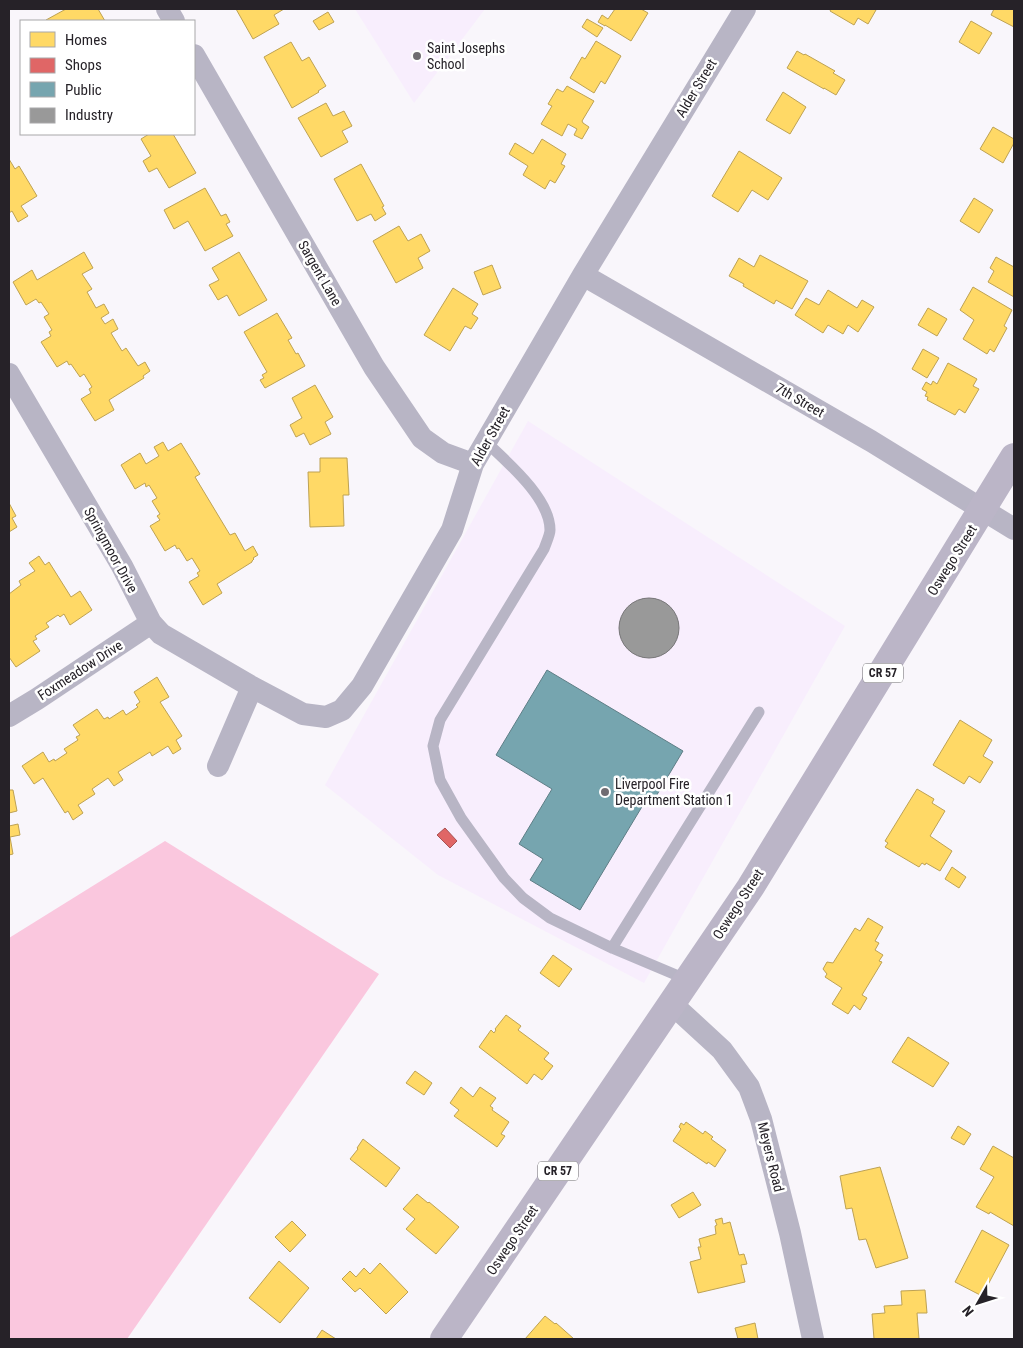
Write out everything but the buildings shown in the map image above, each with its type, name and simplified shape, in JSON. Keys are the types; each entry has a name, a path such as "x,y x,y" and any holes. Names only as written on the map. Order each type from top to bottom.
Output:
{"main road":[{"name":"Oswego Street","path":"444,1339 750,888 1014,457"}],"street":[{"path":"167,9 173,20"},
{"name":"Alder Street","path":"252,687 303,714 326,717 342,710 362,686 452,530 473,464 582,275 745,9"},
{"name":"Sargent Lane","path":"195,57 374,367 422,438 443,453 473,464"},
{"name":"7th Street","path":"582,275 871,440 1014,529"},
{"name":"Springmoor Drive","path":"12,386 122,566 151,623 161,634 252,687"},
{"name":"Foxmeadow Drive","path":"9,716 151,623"},
{"path":"218,766 252,687"},
{"name":"Meyers Road","path":"672,1004 722,1050 749,1087 764,1128 813,1339"}],"lane":[{"path":"486,442 512,466 533,490 546,510 550,530 544,548 440,720 433,746 440,780 461,818 504,878 523,898 550,918 612,948 688,980"},
{"path":"612,948 759,712"}],"shaded area":[{"name":"Saint Josephs School","path":"355,9 485,9 414,103"},
{"path":"528,421 845,626 644,983 438,875 325,785"},
{"path":"165,841 379,974 127,1339 9,1339 9,938"}],"place":[{"name":"Saint Josephs School","path":"417,56"},
{"name":"Liverpool Fire Department Station 1","path":"605,792"}]}
